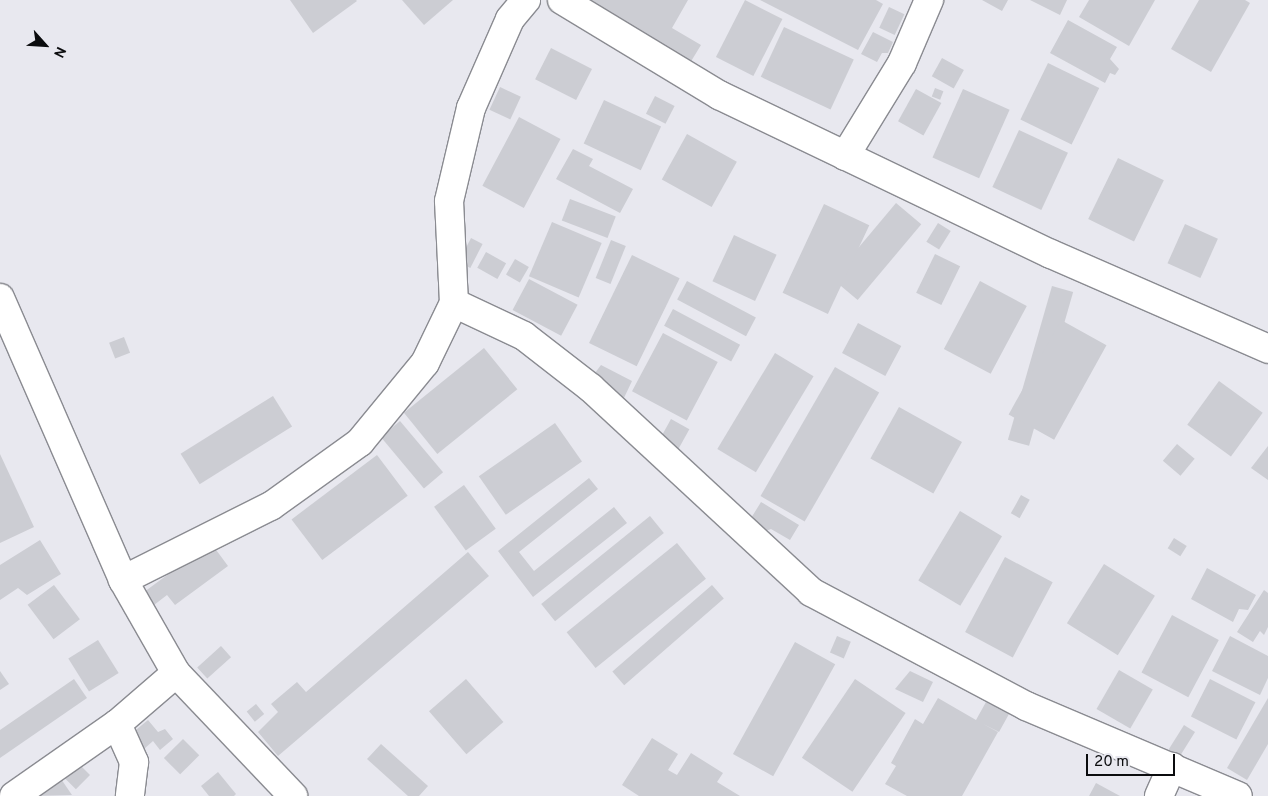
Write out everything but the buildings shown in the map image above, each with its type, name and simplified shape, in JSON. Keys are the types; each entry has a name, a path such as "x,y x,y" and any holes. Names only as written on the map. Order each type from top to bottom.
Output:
{"street":[{"path":"123,580 272,506 360,442 425,363 454,303 449,202 471,108 510,19 526,0"},
{"path":"562,0 719,95 1051,254 1268,349"},
{"path":"845,156 902,63 929,0"},
{"path":"0,298 123,580 176,673 293,796"},
{"path":"454,303 524,336 590,388 811,592 1026,706 1238,796"},
{"path":"14,796 117,724 176,673"},
{"path":"117,724 134,762 130,796"},
{"path":"1159,796 1172,767"}]}
